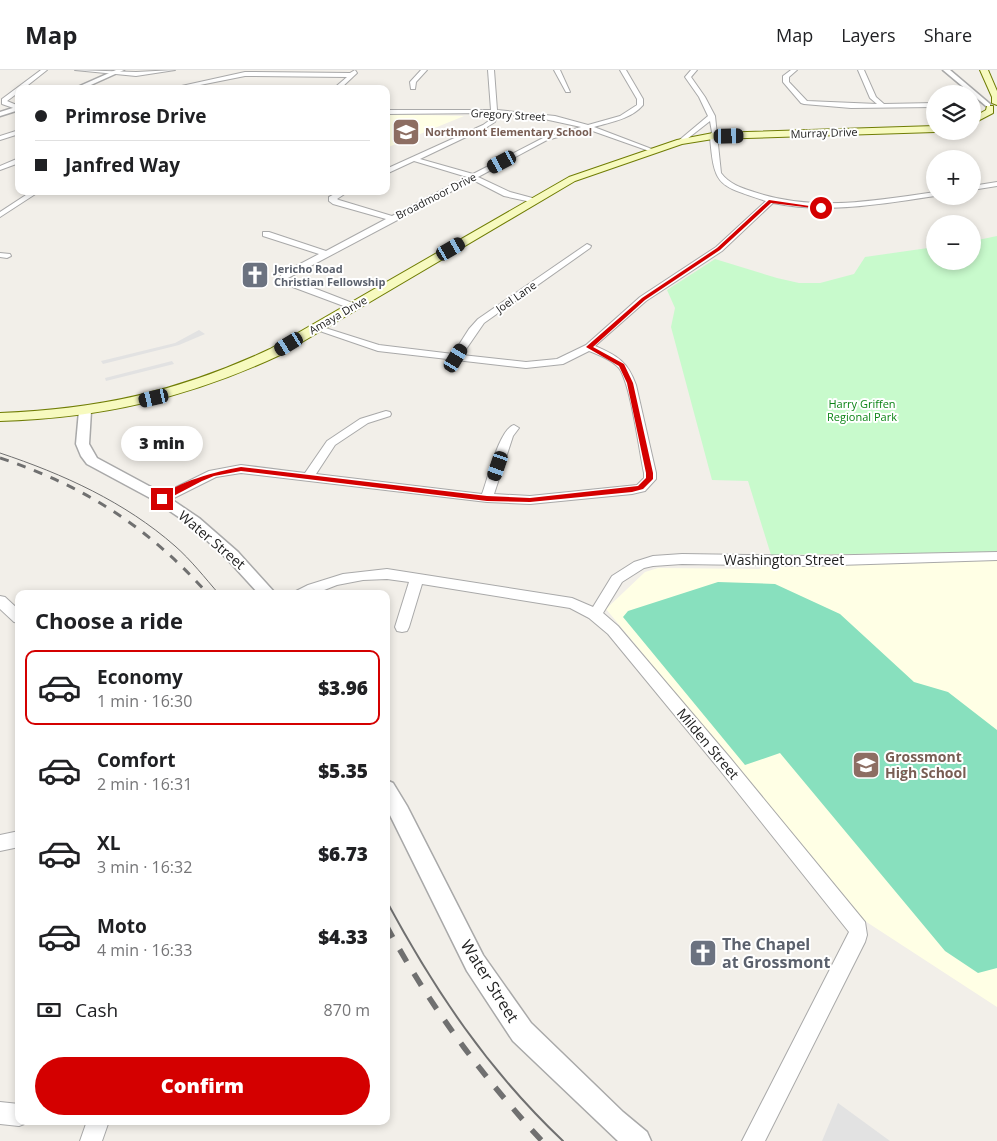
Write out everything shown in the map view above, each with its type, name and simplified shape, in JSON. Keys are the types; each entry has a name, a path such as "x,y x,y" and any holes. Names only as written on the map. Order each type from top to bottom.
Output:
{"main road":[{"path":"981,117 992,103 984,70"},
{"name":"Murray Drive","path":"713,136 926,129"},
{"name":"Amaya Drive","path":"0,418 84,411 154,398 218,378 275,352 572,179 680,142 713,136"}],"street":[{"path":"24,85 44,70"},
{"path":"78,70 148,73 172,70"},
{"path":"292,74 297,70"},
{"path":"340,85 357,70"},
{"path":"414,88 413,82 424,70"},
{"path":"390,170 485,126 492,120 494,113 491,70"},
{"path":"557,70 568,91"},
{"name":"Broadmoor Drive","path":"352,306 285,281 283,278 545,139 622,117 635,110 640,105 640,99 623,70"},
{"path":"694,70 688,78 704,96 712,116 716,132 713,136 718,172 720,176 736,188 770,201 840,208 926,195"},
{"path":"794,70 786,76 786,82 806,103 838,106 926,105"},
{"path":"860,70 871,95 882,105"},
{"path":"946,70 992,103"},
{"path":"86,85 119,72"},
{"path":"196,85 241,74 351,75"},
{"path":"15,92 4,100 4,103 15,107"},
{"path":"0,114 15,109"},
{"name":"Gregory Street","path":"390,112 494,113 546,116 585,127 654,151"},
{"path":"680,142 712,116"},
{"path":"0,138 15,133"},
{"path":"413,159 452,169 474,177 507,194 533,202"},
{"path":"0,168 15,162"},
{"path":"981,187 997,184"},
{"path":"0,215 31,195"},
{"path":"339,195 332,199 336,202 393,219"},
{"path":"316,328 378,348 526,365 546,365 565,360 589,347 643,299 719,249 770,201"},
{"path":"266,234 326,254"},
{"name":"Joel Lane","path":"456,358 481,321 587,246"},
{"path":"162,499 199,479 213,474 241,469 487,498 530,500 641,488 650,479 650,473 626,371 622,365 602,352 589,347"},
{"name":"Water Street","path":"84,411 82,446 86,455 92,461 162,499 195,522 249,571 265,590"},
{"path":"309,476 331,443 364,421 386,414"},
{"path":"487,498 508,435 514,428"},
{"name":"Washington Street","path":"595,615 617,579 627,571 653,561 682,558 807,561 997,556"},
{"name":"Milden Street","path":"310,590 333,580 359,574 387,574 572,603 595,615 613,630 722,760 858,929 858,934 753,1141"},
{"path":"402,627 417,579"},
{"path":"0,601 15,614"},
{"name":"Water Street","path":"390,796 475,963 522,1032 614,1121 638,1141"},
{"path":"0,843 15,840"},
{"path":"0,1113 15,1115"},
{"path":"91,1141 97,1125"}],"shaded area":[{"name":"Northmont Elementary School","path":"390,114 464,116 390,146"},
{"path":"199,330 205,334 179,345 103,364 101,361 175,343"},
{"path":"172,361 174,364 106,381 105,378"},
{"name":"Grossmont High School","path":"997,552 997,1007 865,921 606,609 645,572 658,568 760,569 771,555"},
{"path":"838,1103 890,1141 822,1141"}],"green space":[{"name":"Harry Griffen Regional Park","path":"997,236 997,552 771,555 748,481 712,480 671,327 675,308 667,290 715,259 799,283 820,283 854,274 865,257 926,248 926,270 981,270 981,239"},
{"name":"Grossmont High School","path":"718,582 775,584 840,614 914,682 948,692 997,730 997,968 978,973 945,951 780,753 745,765 623,617 628,611"}],"tram line":[{"path":"0,453 70,480 135,516 156,530 181,551 216,590"},
{"path":"390,907 444,998 487,1058 536,1114 563,1141"}],"railway":[{"path":"0,458 60,482 113,511 162,548 204,590"},
{"path":"390,932 420,983 457,1038 498,1091 542,1141"}],"place":[{"name":"Northmont Elementary School","path":"406,132"},
{"name":"Jericho Road Christian Fellowship","path":"255,275"},
{"name":"Grossmont High School","path":"866,765"},
{"name":"The Chapel at Grossmont","path":"703,953"}],"route":[{"path":"162,499 199,479 213,474 241,469 487,498 530,500 641,488 650,479 650,473 626,371 622,365 602,352 589,347 643,299 719,249 770,201 821,208"}]}
